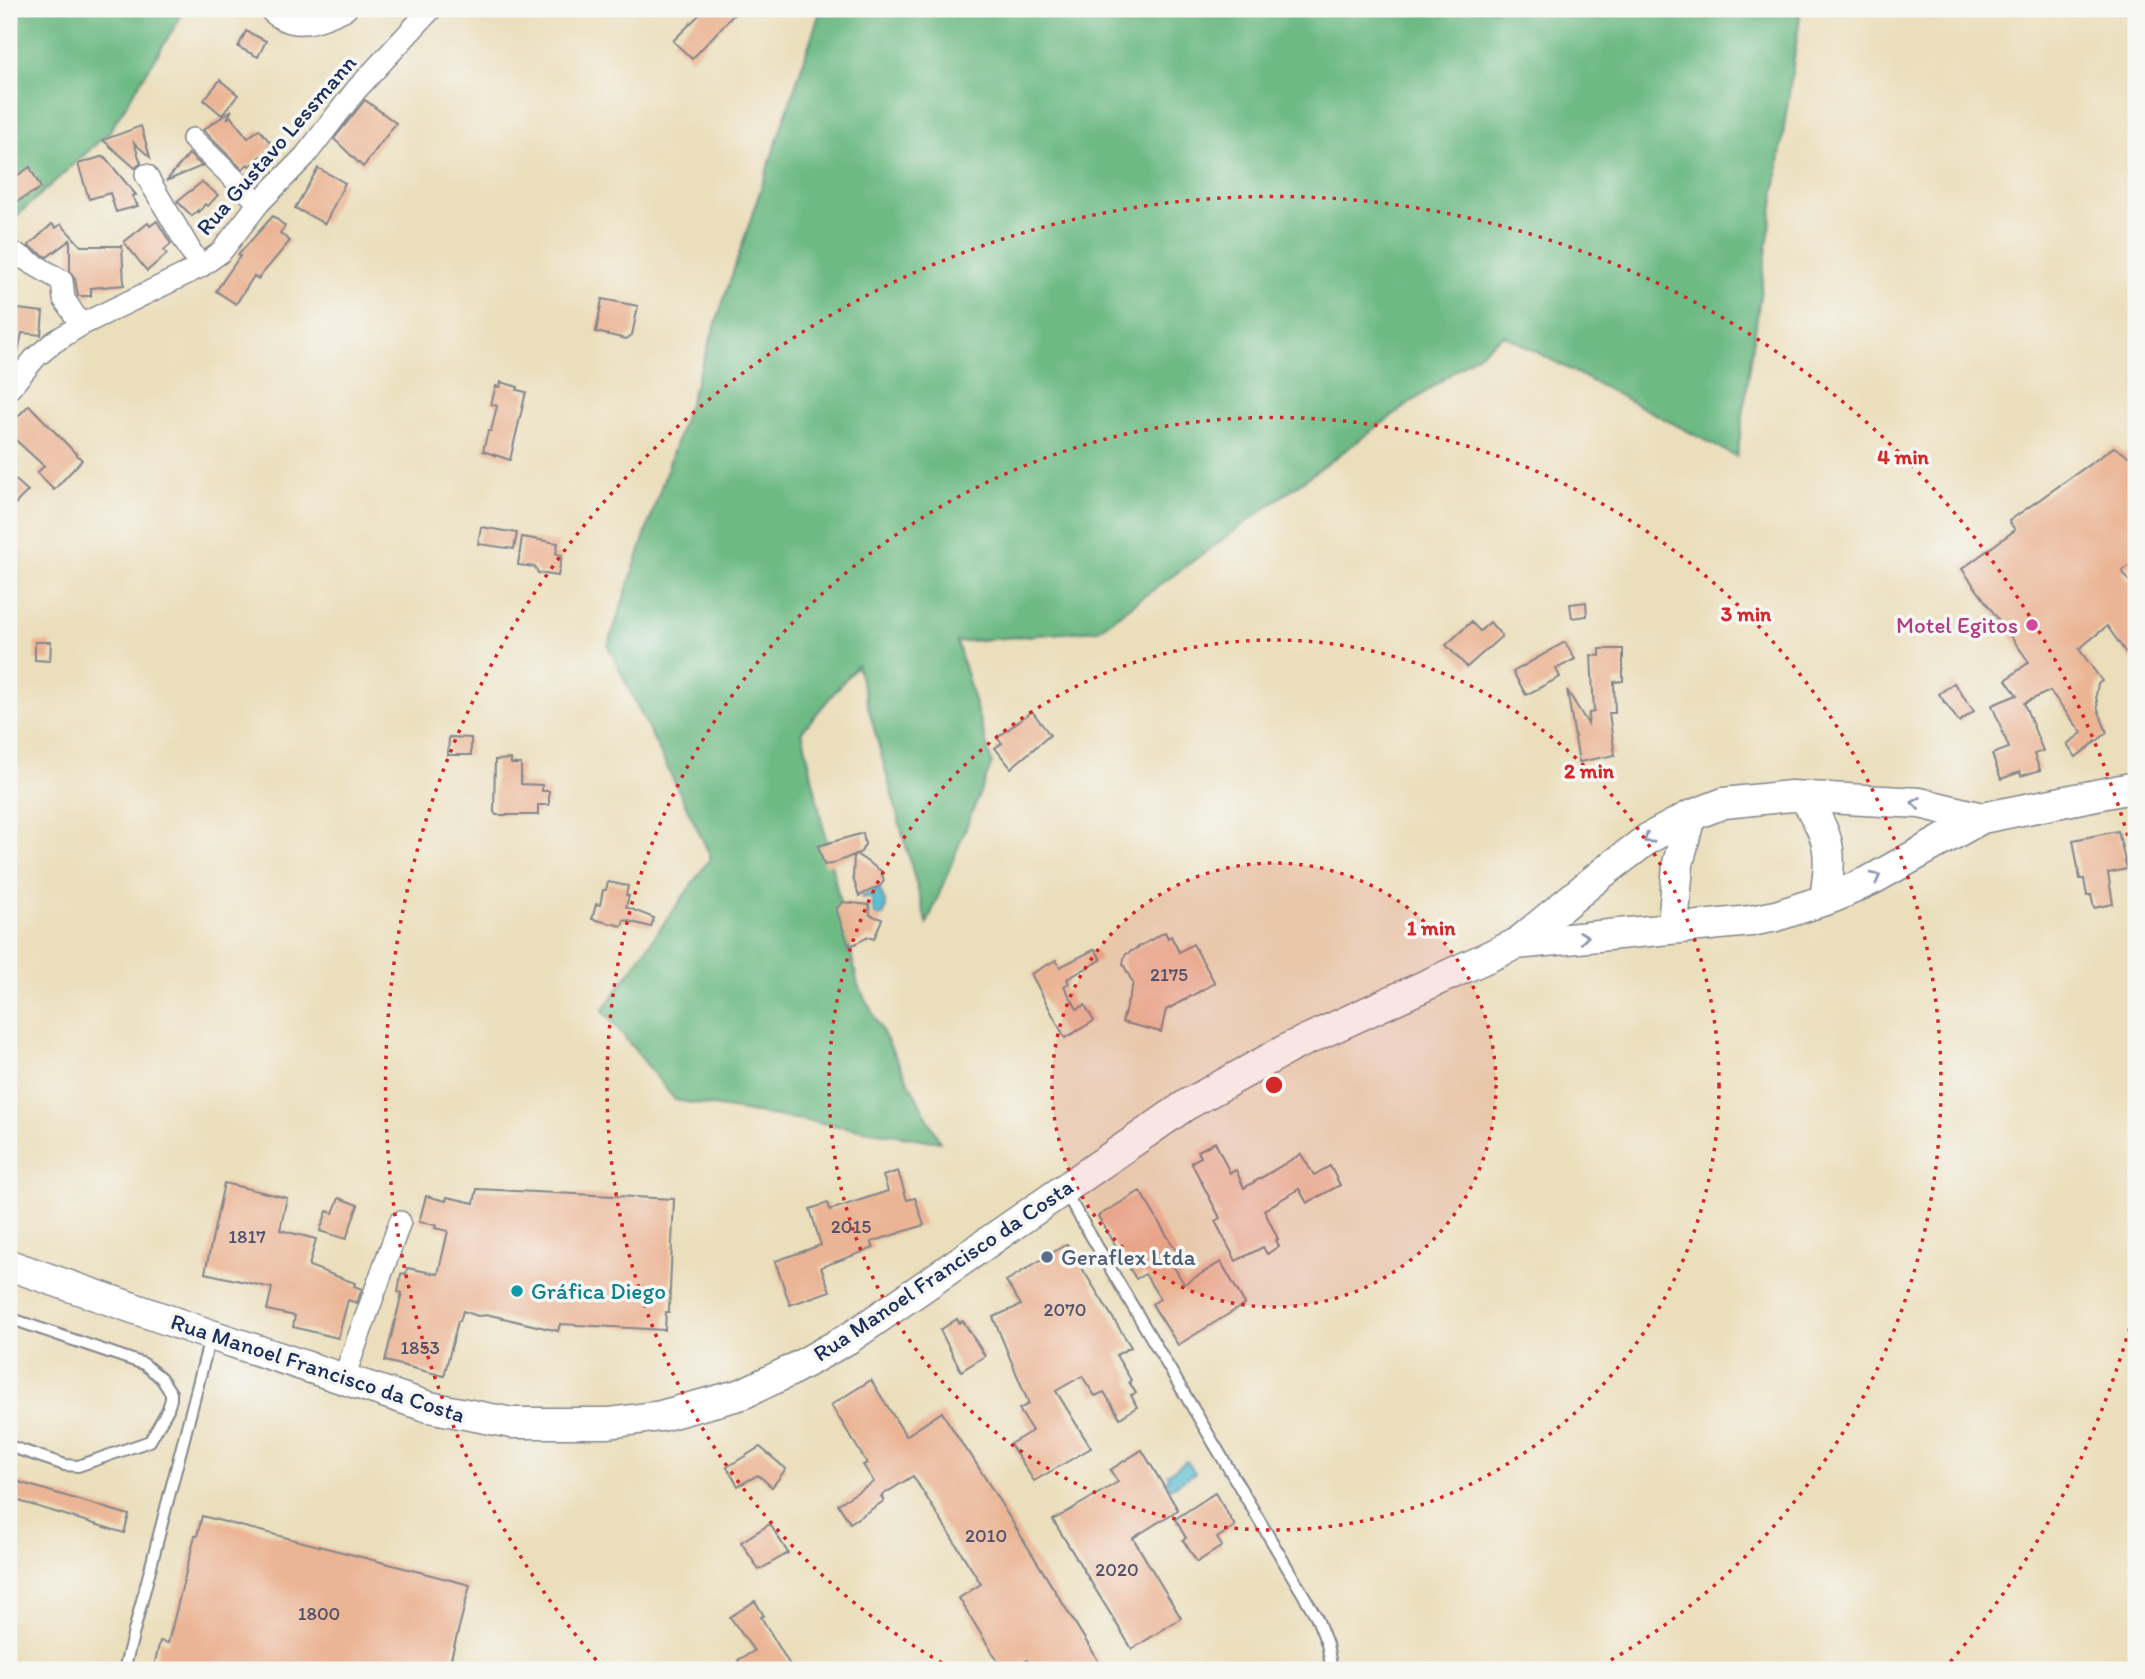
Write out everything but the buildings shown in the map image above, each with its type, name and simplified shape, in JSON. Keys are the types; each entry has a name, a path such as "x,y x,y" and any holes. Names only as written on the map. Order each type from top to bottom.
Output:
{"main road":[{"name":"Rua Manoel Francisco da Costa","path":"1516,944 1751,921 1776,916 1825,900 1873,879 1982,818 2136,787"},
{"name":"Rua Manoel Francisco da Costa","path":"9,1265 429,1407 512,1423 609,1423 661,1416 742,1394 851,1337 1186,1105 1291,1046 1516,944 1649,838 1690,816 1724,803 1805,797 1920,803 1982,818"},
{"path":"1805,797 1828,841 1829,866 1825,900"},
{"path":"1673,928 1678,864 1690,816"}],"street":[{"path":"269,9 293,23 315,23 346,9"},
{"name":"Rua Gustavo Lessmann","path":"9,389 36,357 54,342 81,325 200,267 221,252 259,203 305,156 356,90 432,9"},
{"path":"193,139 259,203"},
{"path":"146,175 200,267"},
{"path":"18,255 62,281 64,299 81,325"},
{"path":"343,1380 400,1222"}],"lane":[{"path":"1064,1189 1316,1616 1327,1644 1332,1670"},
{"path":"9,1318 144,1364 161,1378 171,1393 168,1409 150,1441 78,1466 65,1465 9,1446"},
{"path":"124,1670 211,1335"},
{"path":"168,1409 190,1416"}],"green space":[{"path":"9,9 181,9 179,20 109,132 9,223"},
{"path":"821,9 1801,9 1737,457 1504,335 1098,630 957,642 992,763 927,924 857,665 802,731 858,985 940,1142 675,1100 603,1010 711,857 608,646"}],"water":[{"path":"879,888 886,906 882,916 877,916 873,911 872,899 862,898 861,895"},
{"path":"1187,1461 1195,1473 1170,1488 1166,1481 1170,1478 1167,1474"}],"place":[{"name":"Motel Egitos","path":"2032,625"},
{"name":"Geraflex Ltda","path":"1047,1257"},
{"name":"Gráfica Diego","path":"517,1291"}]}
